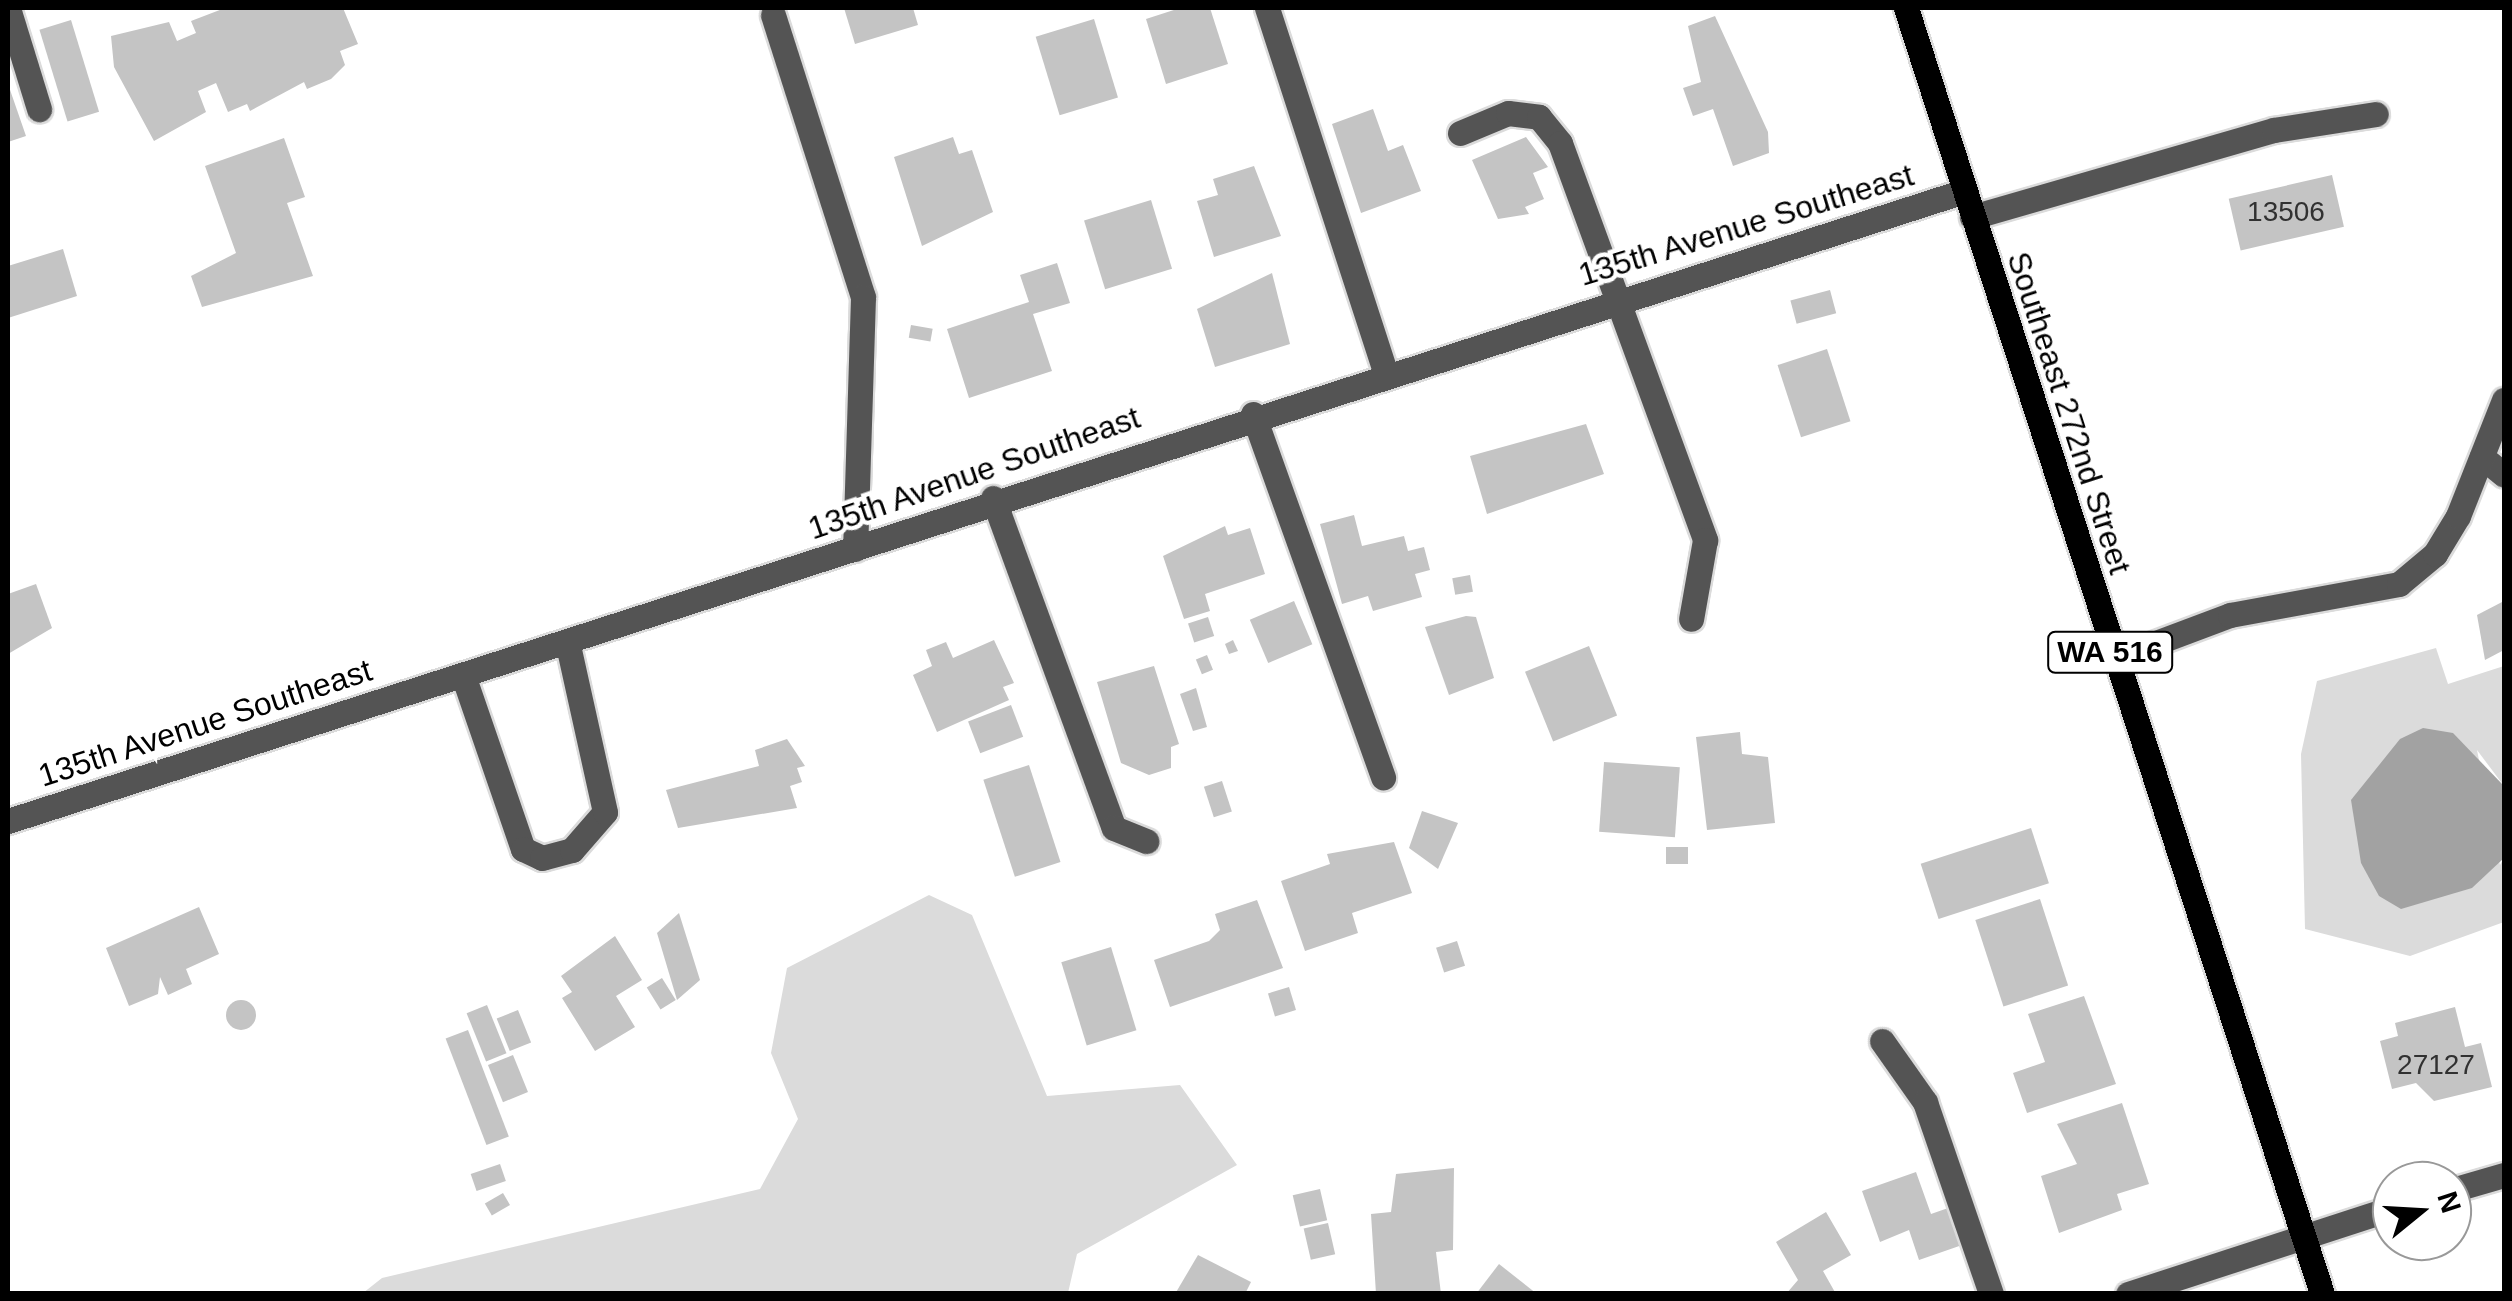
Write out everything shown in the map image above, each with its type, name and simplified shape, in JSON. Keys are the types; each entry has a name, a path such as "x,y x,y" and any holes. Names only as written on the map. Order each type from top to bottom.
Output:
{"main road":[{"name":"Southeast 272nd Street","path":"1906,8 2113,659 2322,1294"}],"street":[{"path":"8,8 39,109"},
{"path":"1267,8 1385,371"},
{"path":"773,15 863,297 855,549"},
{"path":"1460,133 1508,112 1539,116 1560,143 1622,298 1705,540 1691,619"},
{"path":"1972,217 2274,130 2376,114"},
{"name":"135th Avenue Southeast","path":"8,820 855,549 993,498 1385,371 1964,191"},
{"path":"2113,659 2230,615 2399,584 2434,554 2482,458 2504,400"},
{"path":"1252,414 1383,777"},
{"path":"2482,458 2504,476"},
{"path":"993,498 1114,828 1146,841"},
{"path":"463,675 522,849 542,858 572,850 605,812 567,642"},
{"path":"1882,1041 1925,1102 1991,1294"},
{"path":"2472,1184 2504,1175"},
{"path":"2128,1294 2372,1214"}],"shaded area":[{"path":"2436,648 2448,684 2504,666 2504,786 2477,750 2500,865 2504,858 2504,922 2410,956 2305,929 2301,754 2317,681"},
{"path":"2423,728 2453,733 2504,786 2504,858 2472,888 2401,909 2379,896 2361,863 2351,800 2400,739"},
{"path":"929,895 972,915 1047,1096 1180,1085 1237,1165 1077,1254 1068,1293 363,1293 382,1278 760,1189 798,1119 771,1053 787,968"}],"building":[{"path":"225,8 343,8 358,44 340,51 345,65 331,79 307,89 304,82 250,111 247,104 228,112 216,83 198,91 206,112 154,141 114,67 111,36 169,22 177,41 196,33 191,21"},
{"path":"844,8 913,8 918,25 855,44"},
{"path":"1180,8 1210,8 1228,64 1166,84 1146,19"},
{"path":"1715,16 1768,132 1769,153 1733,166 1713,109 1693,116 1683,88 1701,82 1688,26"},
{"path":"1094,19 1118,97 1060,115 1036,37"},
{"path":"71,20 99,112 68,121 39,30"},
{"path":"8,84 26,136 8,142"},
{"path":"1373,109 1388,151 1403,145 1421,191 1361,213 1332,124"},
{"path":"953,137 959,154 972,150 993,212 922,246 894,157"},
{"path":"1526,137 1548,167 1533,173 1544,199 1525,207 1529,214 1498,219 1472,160"},
{"path":"284,138 305,197 287,203 313,276 202,307 191,276 236,253 205,166"},
{"path":"1254,166 1281,236 1214,257 1197,201 1218,195 1213,179"},
{"path":"2332,175 2344,227 2241,250 2229,199"},
{"path":"1151,200 1172,269 1105,289 1084,220"},
{"path":"63,249 77,296 8,318 8,266"},
{"path":"1057,263 1070,303 1033,314 1052,371 969,398 947,329 1029,302 1020,275"},
{"path":"1272,273 1290,344 1215,367 1197,309"},
{"path":"1830,290 1836,313 1797,324 1790,301"},
{"path":"911,325 933,329 930,342 909,338"},
{"path":"1827,349 1850,421 1801,437 1778,365"},
{"path":"1586,424 1604,474 1487,514 1470,456"},
{"path":"1354,515 1362,546 1404,536 1408,551 1424,547 1430,570 1415,574 1422,597 1373,611 1368,596 1342,604 1320,524"},
{"path":"1225,526 1228,535 1250,528 1265,574 1205,594 1210,611 1184,619 1163,556"},
{"path":"1470,575 1473,592 1455,595 1452,578"},
{"path":"36,584 52,628 8,654 8,594"},
{"path":"1294,601 1312,644 1268,663 1250,620"},
{"path":"2504,601 2504,650 2485,660 2477,615"},
{"path":"1208,617 1214,636 1194,643 1188,623"},
{"path":"1476,617 1494,678 1449,695 1425,627"},
{"path":"994,640 1014,683 1003,687 1009,700 937,732 913,675 932,666 926,650 946,642 953,658"},
{"path":"1233,640 1238,651 1229,654 1225,644"},
{"path":"1589,646 1617,716 1553,741 1525,672"},
{"path":"1207,655 1213,670 1202,674 1196,659"},
{"path":"1154,666 1179,744 1171,747 1171,768 1149,775 1121,763 1097,682"},
{"path":"1196,688 1207,727 1193,731 1180,694"},
{"path":"1011,705 1023,737 980,753 968,721"},
{"path":"1740,732 1742,754 1768,757 1775,823 1707,830 1696,737"},
{"path":"787,739 805,766 797,768 802,782 790,786 797,808 678,828 666,790 759,766 755,750"},
{"path":"1604,762 1680,767 1675,837 1599,832"},
{"path":"1029,765 1061,862 1015,877 983,780"},
{"path":"1222,781 1232,811 1214,817 1204,787"},
{"path":"1422,811 1458,823 1438,869 1409,848"},
{"path":"2031,828 2049,883 1939,919 1921,864"},
{"path":"1394,842 1412,893 1352,913 1358,933 1305,951 1281,881 1330,864 1327,854"},
{"path":"1666,847 1688,847 1688,864 1666,864"},
{"path":"2040,899 2068,986 2003,1007 1975,920"},
{"path":"1257,900 1283,968 1170,1007 1154,960 1209,941 1220,930 1215,914"},
{"path":"199,907 219,954 186,969 192,984 168,995 160,977 158,994 129,1006 106,948"},
{"path":"679,913 700,980 677,1000 657,933"},
{"path":"615,936 642,980 616,996 635,1027 595,1051 562,998 572,992 561,976"},
{"path":"1457,941 1465,966 1444,973 1436,948"},
{"path":"1111,947 1136,1030 1087,1045 1061,962"},
{"path":"662,978 676,1000 661,1010 647,988"},
{"path":"1289,987 1296,1010 1275,1016 1268,993"},
{"path":"2084,996 2116,1084 2027,1113 2013,1073 2045,1062 2028,1014"},
{"path":"241,1000 252,1004 256,1015 252,1026 241,1030 230,1026 226,1015 230,1004"},
{"path":"487,1005 506,1053 486,1061 467,1013"},
{"path":"2455,1007 2465,1047 2481,1043 2492,1087 2434,1101 2416,1083 2392,1089 2380,1041 2398,1036 2395,1023"},
{"path":"518,1010 531,1042 510,1051 497,1019"},
{"path":"468,1030 509,1136 486,1145 446,1039"},
{"path":"513,1055 528,1092 503,1102 488,1065"},
{"path":"2122,1103 2149,1184 2117,1194 2122,1210 2059,1233 2041,1176 2077,1164 2057,1124"},
{"path":"500,1164 506,1181 477,1191 471,1174"},
{"path":"1454,1168 1453,1250 1436,1252 1441,1294 1376,1294 1371,1214 1391,1212 1396,1174"},
{"path":"1916,1172 1931,1214 1951,1207 1965,1244 1919,1260 1909,1230 1880,1242 1862,1191"},
{"path":"1320,1189 1327,1220 1300,1226 1293,1195"},
{"path":"503,1193 510,1205 492,1216 485,1204"},
{"path":"1826,1212 1851,1255 1823,1271 1836,1294 1786,1294 1798,1280 1776,1242"},
{"path":"1328,1223 1335,1254 1311,1260 1304,1229"},
{"path":"1198,1255 1251,1282 1245,1294 1175,1294"},
{"path":"1499,1264 1537,1294 1476,1294"}]}
